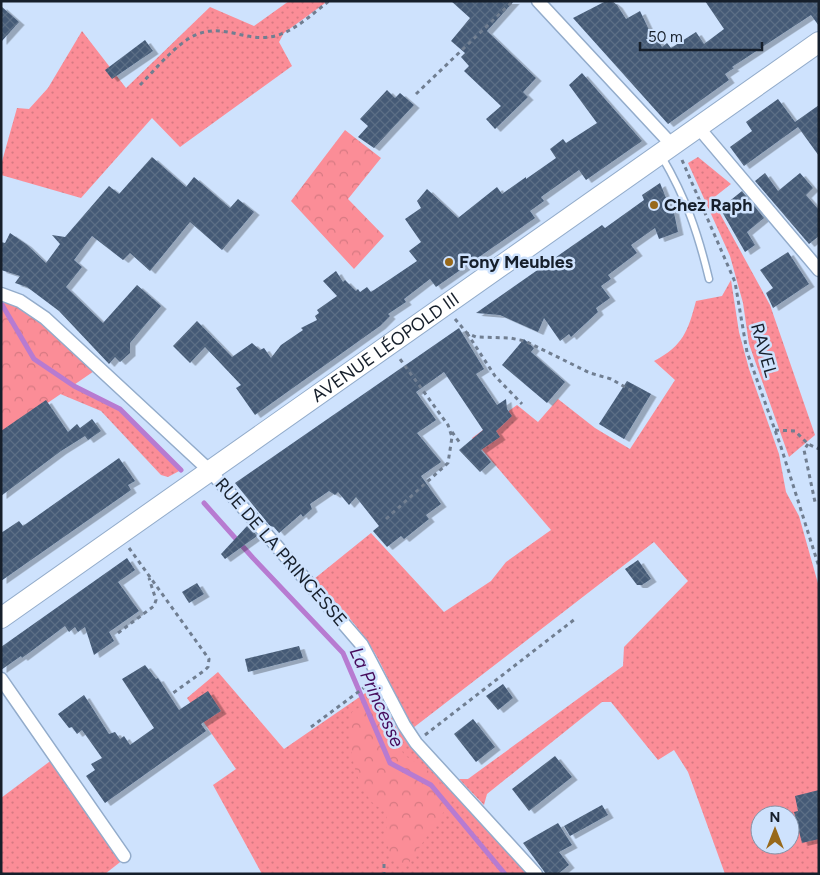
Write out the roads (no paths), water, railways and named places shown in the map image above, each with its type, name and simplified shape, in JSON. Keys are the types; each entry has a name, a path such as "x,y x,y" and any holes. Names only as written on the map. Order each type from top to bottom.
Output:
{"main road":[{"name":"AVENUE LÉOPOLD III","path":"1,618 819,42"}],"street":[{"path":"538,1 666,149"},
{"path":"698,127 819,270"},
{"name":"RUE DE LA PRINCESSE","path":"1,294 20,301 45,318 210,470 362,645 404,725 416,743 536,874"},
{"path":"1,679 124,856"}],"lane":[{"path":"666,149 678,185 697,229 709,280"}],"waterway":[{"name":"La Princesse","path":"1,303 34,359 74,386 120,409 181,470"},
{"name":"La Princesse","path":"204,503 343,653 390,763 431,785 505,874"}],"place":[{"name":"Chez Raph","path":"654,205"},
{"name":"Fony Meubles","path":"449,262"}]}
